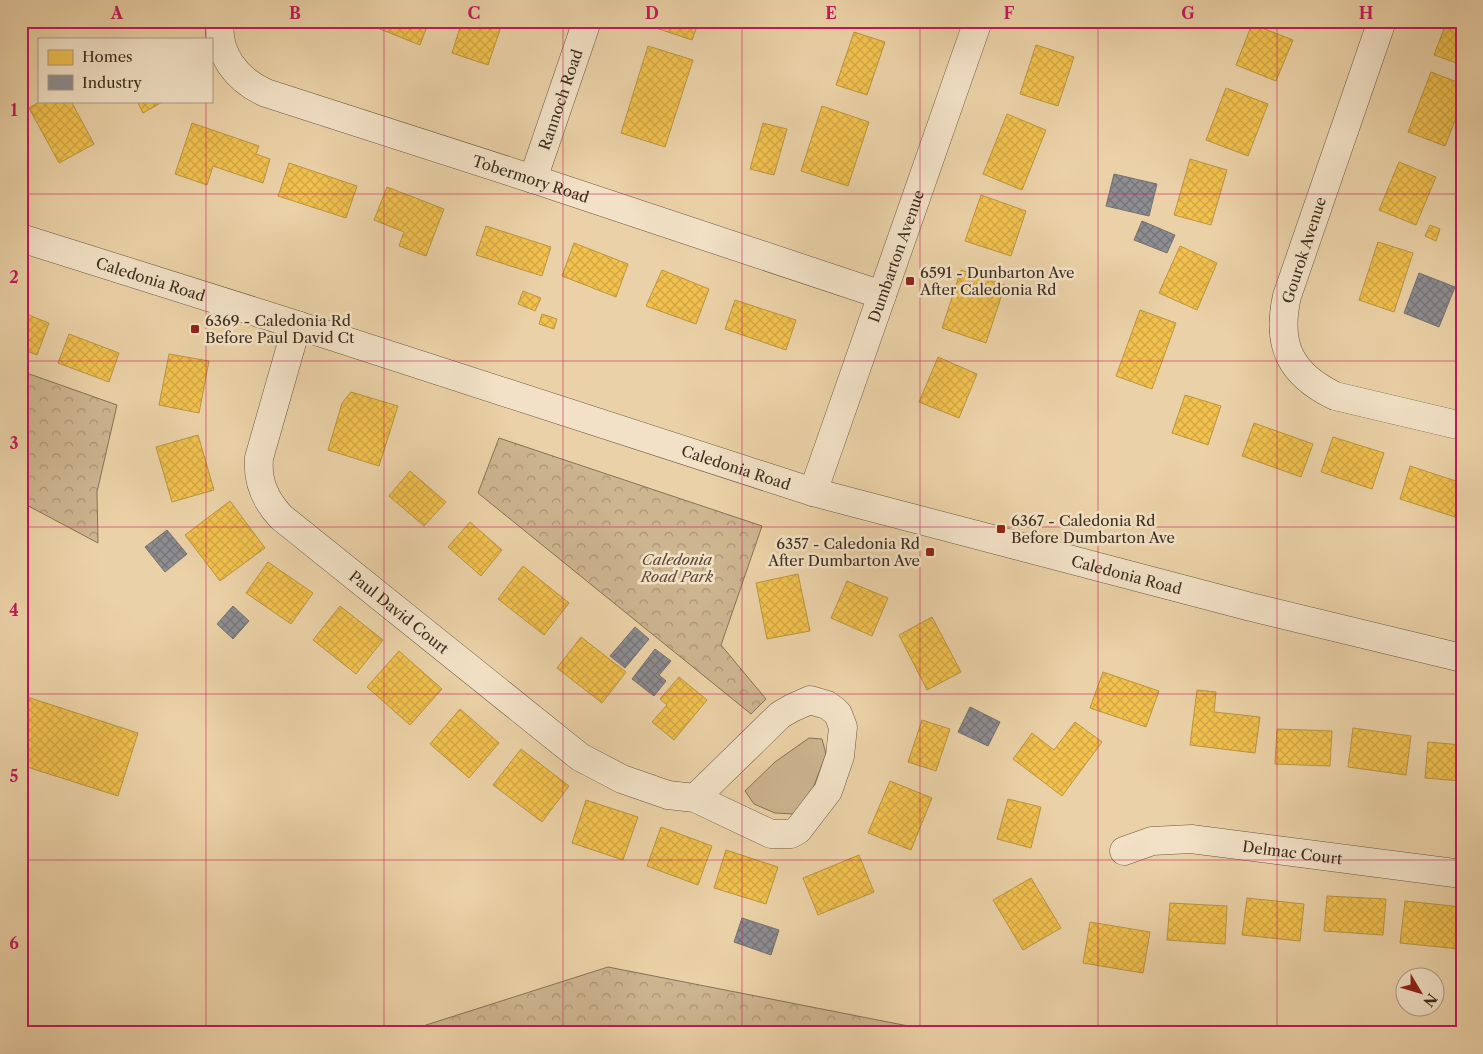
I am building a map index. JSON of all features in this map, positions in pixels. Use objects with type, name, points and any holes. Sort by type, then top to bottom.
[{"type":"street","name":"Tobermory Road","points":[[220,21],[221,42],[225,56],[232,68],[241,79],[266,93],[882,295]]},
{"type":"street","name":"Rannoch Road","points":[[533,179],[587,21]]},
{"type":"street","name":"Dumbarton Avenue","points":[[813,492],[978,21]]},
{"type":"street","name":"Gourok Avenue","points":[[1382,21],[1287,296],[1282,316],[1284,337],[1290,356],[1301,373],[1316,387],[1328,393],[1462,426]]},
{"type":"street","name":"Caledonia Road","points":[[21,238],[813,492],[1247,606],[1462,658]]},
{"type":"street","name":"Paul David Court","points":[[297,325],[258,458],[260,484],[271,506],[280,517],[580,757],[622,779],[646,788],[668,795],[695,798],[771,834],[791,834],[798,830],[828,791],[840,756],[843,727],[838,714],[827,704],[810,700],[780,715],[695,798]]},
{"type":"street","name":"Delmac Court","points":[[1124,851],[1152,841],[1179,838],[1462,874]]},
{"type":"green space","points":[[21,371],[117,405],[97,492],[98,543],[21,502]]},
{"type":"green space","name":"Caledonia Road Park","points":[[499,438],[762,526],[721,645],[766,699],[751,714],[478,493]]},
{"type":"green space","points":[[809,738],[822,739],[826,754],[809,799],[794,814],[775,813],[754,804],[745,791],[775,762]]},
{"type":"green space","points":[[608,967],[944,1033],[401,1033]]},
{"type":"building: Homes","points":[[360,21],[429,21],[420,45]]},
{"type":"building: Homes","points":[[462,21],[503,21],[488,65],[452,53]]},
{"type":"building: Homes","points":[[658,21],[699,21],[692,40],[656,28]]},
{"type":"building: Homes","points":[[1447,21],[1462,21],[1462,65],[1434,55]]},
{"type":"building: Homes","points":[[1252,24],[1293,40],[1276,81],[1236,65]]},
{"type":"building: Homes","points":[[854,32],[885,42],[867,95],[836,85]]},
{"type":"building: Homes","points":[[1036,45],[1074,57],[1058,106],[1020,94]]},
{"type":"building: Homes","points":[[648,46],[693,60],[665,147],[621,133]]},
{"type":"building: Homes","points":[[1431,72],[1462,84],[1462,103],[1445,146],[1408,132]]},
{"type":"building: Homes","points":[[1226,88],[1268,104],[1248,156],[1206,140]]},
{"type":"building: Homes","points":[[39,102],[72,102],[94,144],[59,163],[29,108]]},
{"type":"building: Homes","points":[[138,102],[162,102],[143,113]]},
{"type":"building: Homes","points":[[822,106],[869,122],[848,186],[801,171]]},
{"type":"building: Homes","points":[[1007,114],[1046,130],[1022,190],[983,174]]},
{"type":"building: Homes","points":[[192,123],[259,146],[256,154],[270,159],[263,183],[213,166],[207,185],[175,174]]},
{"type":"building: Homes","points":[[763,123],[787,129],[774,175],[750,169]]},
{"type":"building: Homes","points":[[1190,159],[1227,170],[1211,225],[1174,215]]},
{"type":"building: Homes","points":[[1399,162],[1436,177],[1416,225],[1379,210]]},
{"type":"building: Homes","points":[[289,163],[357,186],[346,218],[278,196]]},
{"type":"building: Homes","points":[[387,187],[444,209],[426,256],[399,246],[404,232],[374,220]]},
{"type":"building: Homes","points":[[981,195],[1026,211],[1011,256],[965,241]]},
{"type":"building: Homes","points":[[1430,225],[1440,229],[1436,241],[1425,236]]},
{"type":"building: Homes","points":[[486,226],[551,247],[542,276],[476,255]]},
{"type":"building: Homes","points":[[1378,242],[1413,253],[1394,312],[1359,300]]},
{"type":"building: Homes","points":[[574,243],[628,264],[616,297],[562,276]]},
{"type":"building: Homes","points":[[1180,246],[1217,263],[1197,310],[1159,293]]},
{"type":"building: Homes","points":[[662,270],[709,289],[696,324],[646,306]]},
{"type":"building: Homes","points":[[961,270],[1005,285],[986,343],[942,328]]},
{"type":"building: Homes","points":[[523,291],[541,298],[535,311],[518,304]]},
{"type":"building: Homes","points":[[735,300],[796,320],[786,350],[725,329]]},
{"type":"building: Homes","points":[[1140,310],[1176,323],[1152,389],[1116,376]]},
{"type":"building: Homes","points":[[21,312],[49,323],[37,355],[21,349]]},
{"type":"building: Homes","points":[[542,314],[557,319],[554,329],[539,324]]},
{"type":"building: Homes","points":[[69,334],[119,353],[109,382],[58,363]]},
{"type":"building: Homes","points":[[169,354],[209,361],[199,413],[159,405]]},
{"type":"building: Homes","points":[[938,357],[977,374],[959,418],[919,402]]},
{"type":"building: Homes","points":[[351,392],[398,406],[379,466],[328,450],[342,403]]},
{"type":"building: Homes","points":[[1185,395],[1221,406],[1208,445],[1172,433]]},
{"type":"building: Homes","points":[[1254,423],[1313,444],[1301,477],[1242,456]]},
{"type":"building: Homes","points":[[198,435],[214,490],[172,502],[156,447]]},
{"type":"building: Homes","points":[[1333,437],[1384,453],[1372,489],[1321,472]]},
{"type":"building: Homes","points":[[1410,466],[1462,483],[1462,496],[1455,517],[1400,499]]},
{"type":"building: Homes","points":[[410,471],[446,502],[424,526],[389,496]]},
{"type":"building: Homes","points":[[230,501],[265,548],[220,581],[185,535]]},
{"type":"building: Homes","points":[[470,522],[502,550],[481,576],[448,547]]},
{"type":"building: Homes","points":[[268,562],[313,593],[291,624],[246,593]]},
{"type":"building: Homes","points":[[523,566],[569,603],[544,635],[498,599]]},
{"type":"building: Homes","points":[[798,574],[810,631],[767,639],[756,583]]},
{"type":"building: Homes","points":[[847,581],[888,598],[872,636],[831,618]]},
{"type":"building: Homes","points":[[340,606],[383,640],[356,674],[313,640]]},
{"type":"building: Homes","points":[[932,617],[961,672],[927,690],[899,635]]},
{"type":"building: Homes","points":[[581,637],[626,672],[602,703],[557,668]]},
{"type":"building: Homes","points":[[399,651],[442,689],[410,725],[367,687]]},
{"type":"building: Homes","points":[[1103,672],[1159,691],[1146,727],[1090,708]]},
{"type":"building: Homes","points":[[679,677],[707,700],[674,740],[652,722],[667,705],[660,699]]},
{"type":"building: Homes","points":[[1197,690],[1216,692],[1214,712],[1260,717],[1255,753],[1190,745]]},
{"type":"building: Homes","points":[[21,695],[138,733],[118,796],[21,765]]},
{"type":"building: Homes","points":[[460,709],[499,743],[469,778],[430,744]]},
{"type":"building: Homes","points":[[922,720],[950,729],[936,771],[908,762]]},
{"type":"building: Homes","points":[[1075,722],[1102,742],[1062,796],[1013,759],[1032,733],[1054,750]]},
{"type":"building: Homes","points":[[1353,728],[1411,736],[1406,775],[1348,767]]},
{"type":"building: Homes","points":[[1277,729],[1332,731],[1330,766],[1275,764]]},
{"type":"building: Homes","points":[[1428,742],[1462,745],[1462,781],[1425,778]]},
{"type":"building: Homes","points":[[521,749],[569,786],[542,822],[493,785]]},
{"type":"building: Homes","points":[[890,781],[932,798],[911,850],[868,833]]},
{"type":"building: Homes","points":[[1008,799],[1041,807],[1031,848],[997,839]]},
{"type":"building: Homes","points":[[586,800],[638,817],[623,860],[572,843]]},
{"type":"building: Homes","points":[[661,827],[712,846],[698,885],[647,866]]},
{"type":"building: Homes","points":[[726,850],[778,867],[766,904],[714,888]]},
{"type":"building: Homes","points":[[859,855],[874,892],[818,915],[803,878]]},
{"type":"building: Homes","points":[[1031,878],[1061,928],[1023,950],[993,900]]},
{"type":"building: Homes","points":[[1327,896],[1386,899],[1383,935],[1324,931]]},
{"type":"building: Homes","points":[[1247,898],[1304,904],[1300,941],[1242,935]]},
{"type":"building: Homes","points":[[1405,901],[1462,907],[1460,949],[1400,943]]},
{"type":"building: Homes","points":[[1170,903],[1227,906],[1225,944],[1167,940]]},
{"type":"building: Homes","points":[[1090,922],[1150,932],[1143,973],[1083,963]]},
{"type":"building: Industry","points":[[1114,174],[1157,184],[1149,216],[1106,206]]},
{"type":"building: Industry","points":[[1142,221],[1175,235],[1167,253],[1134,240]]},
{"type":"building: Industry","points":[[1419,273],[1455,287],[1439,327],[1404,313]]},
{"type":"building: Industry","points":[[167,530],[187,554],[165,572],[145,547]]},
{"type":"building: Industry","points":[[233,606],[249,621],[233,639],[217,624]]},
{"type":"building: Industry","points":[[635,627],[649,639],[625,668],[610,656]]},
{"type":"building: Industry","points":[[655,649],[671,661],[659,675],[666,681],[654,696],[632,679]]},
{"type":"building: Industry","points":[[970,707],[1000,722],[988,746],[958,732]]},
{"type":"building: Industry","points":[[742,918],[779,930],[771,955],[734,942]]},
{"type":"place","name":"6591 - Dunbarton Ave After Caledonia Rd","points":[[910,281]]},
{"type":"place","name":"6369 - Caledonia Rd Before Paul David Ct","points":[[195,329]]},
{"type":"place","name":"6367 - Caledonia Rd Before Dumbarton Ave","points":[[1001,529]]},
{"type":"place","name":"6357 - Caledonia Rd After Dumbarton Ave","points":[[930,552]]}]
